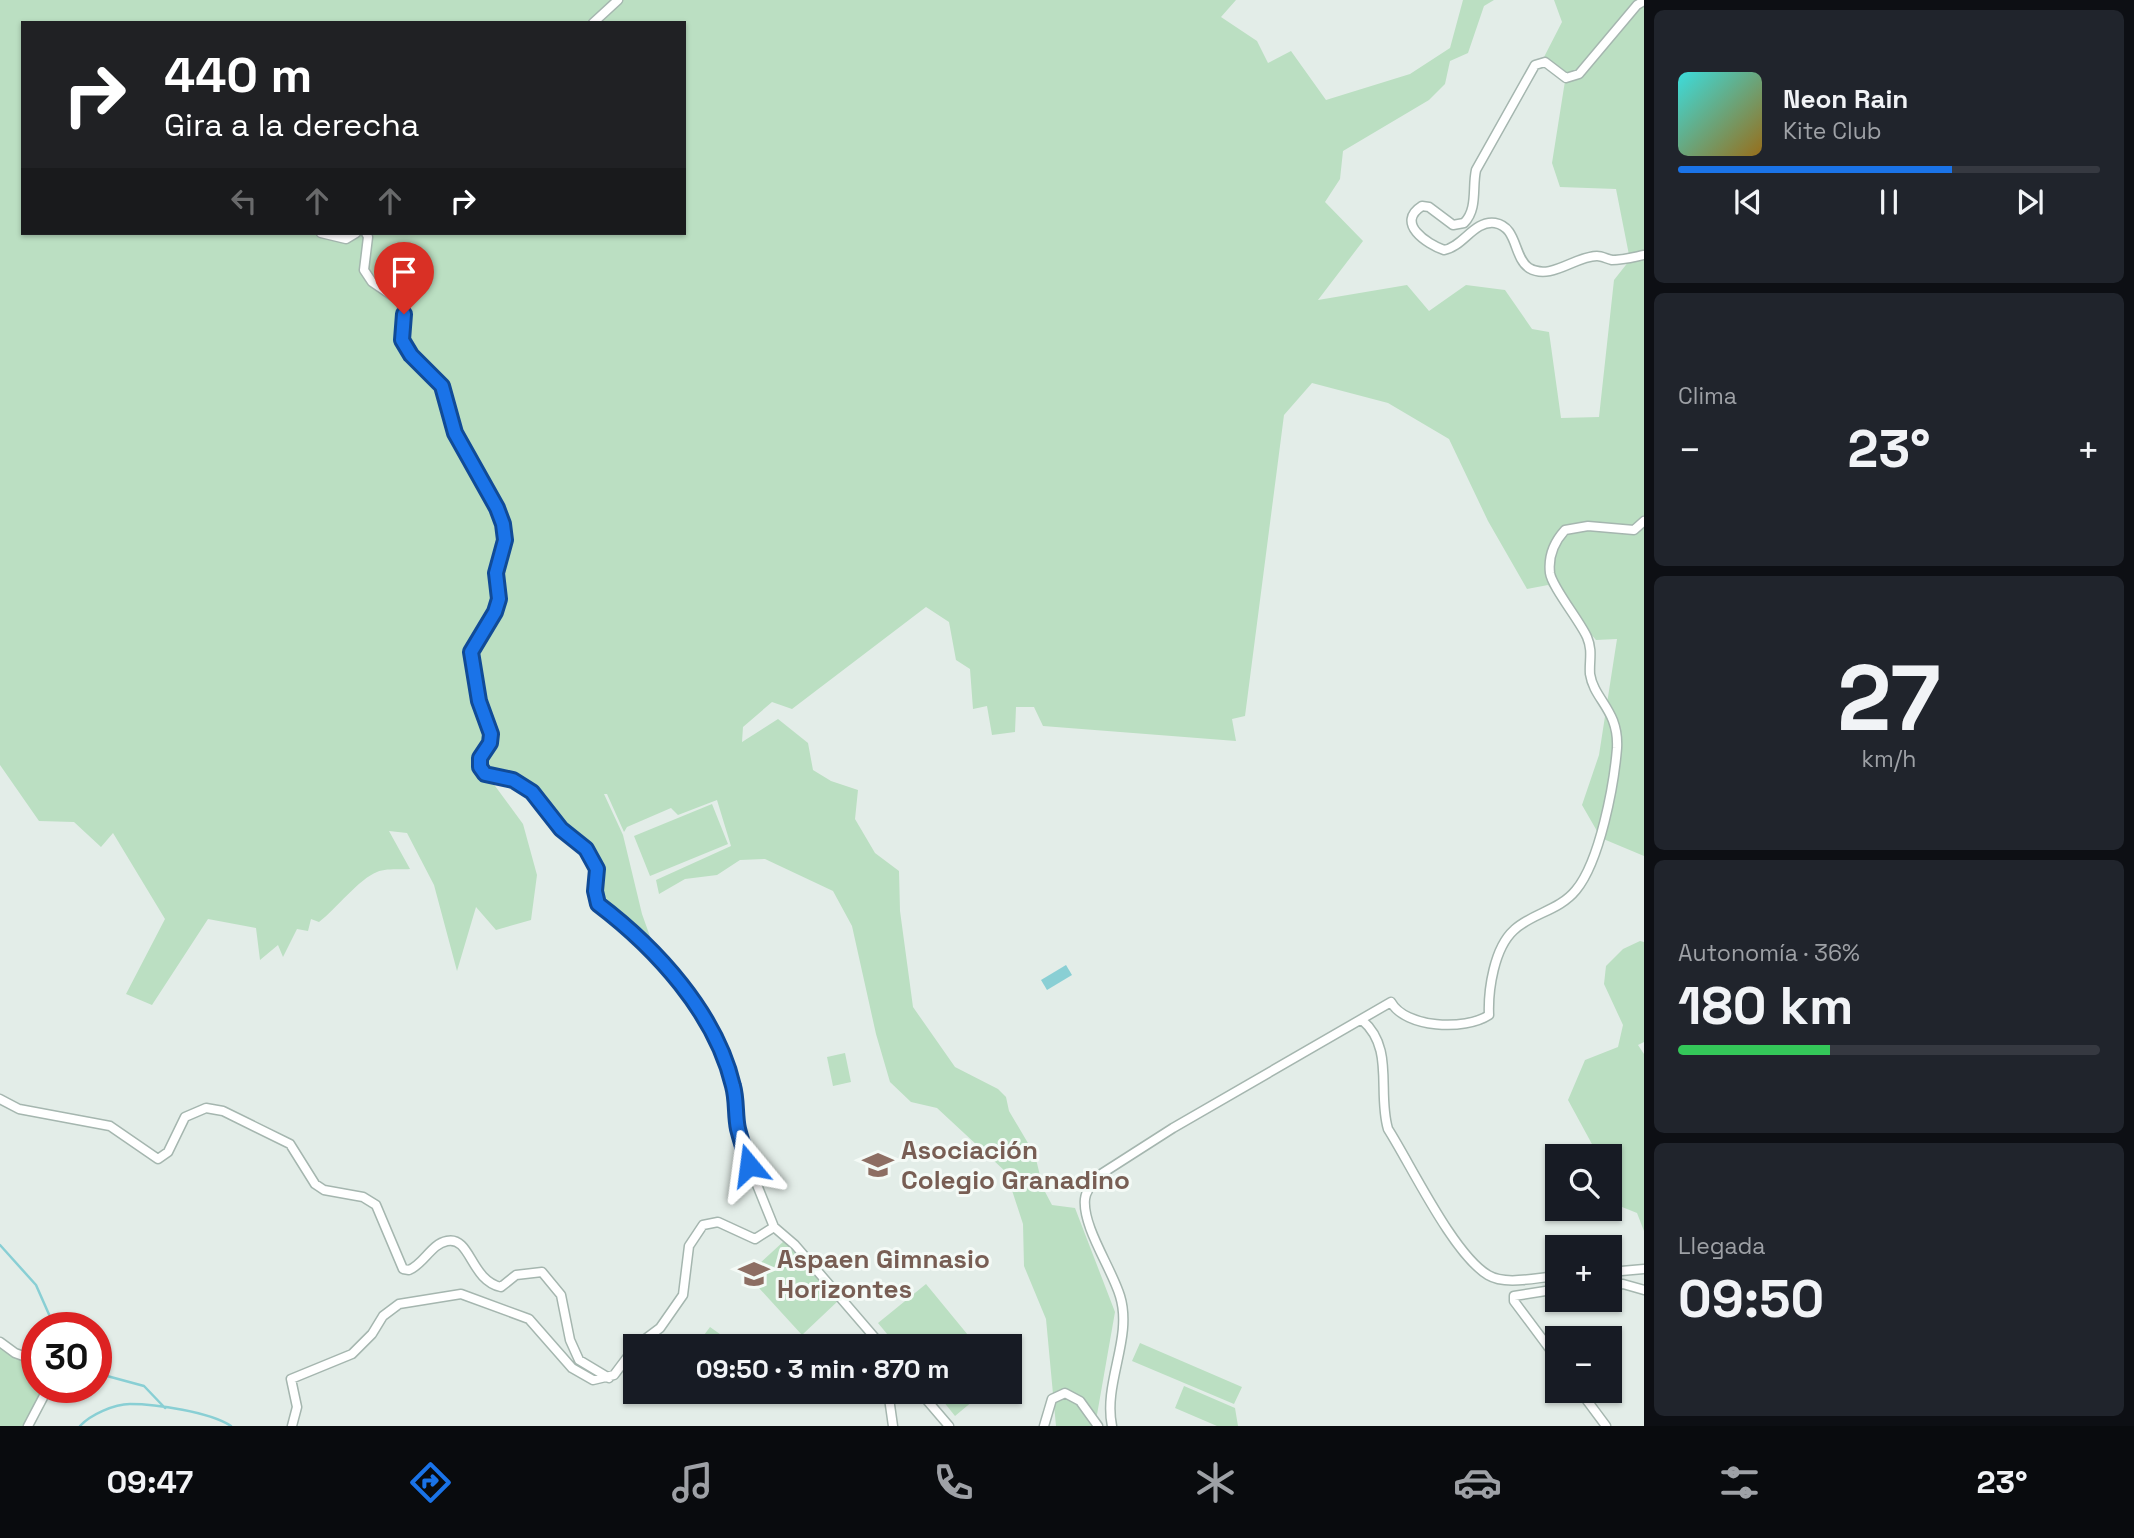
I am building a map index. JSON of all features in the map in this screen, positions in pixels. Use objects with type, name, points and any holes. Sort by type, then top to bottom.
[{"type":"street","points":[[595,21],[618,0]]},
{"type":"street","points":[[1644,1],[1637,5],[1573,77],[1562,76],[1542,61],[1535,65],[1476,170],[1472,185],[1473,206],[1464,223],[1453,225],[1429,207],[1422,206],[1414,214],[1412,221],[1422,240],[1444,250],[1454,246],[1482,225],[1496,223],[1508,230],[1527,266],[1536,270],[1562,268],[1598,256],[1617,260],[1644,255]]},
{"type":"street","points":[[329,235],[346,239],[353,235]]},
{"type":"street","points":[[368,235],[364,270],[372,282],[395,295],[404,307],[402,340],[411,355],[442,386],[455,433],[497,508],[503,524],[505,540],[496,573],[499,599],[495,612],[471,652],[479,701],[491,734],[490,743],[480,758],[480,767],[485,774],[513,780],[532,792],[561,829],[586,849],[597,869],[595,891],[598,904],[657,956],[694,1002],[726,1062],[734,1087],[738,1127],[749,1165],[774,1227],[795,1245],[872,1334]]},
{"type":"street","points":[[1112,1426],[1110,1403],[1123,1316],[1120,1297],[1087,1217],[1085,1198],[1090,1186],[1098,1176],[1174,1128],[1391,1002],[1395,1010],[1420,1024],[1484,1018],[1489,1015],[1494,974],[1508,938],[1515,929],[1563,904],[1578,888],[1603,823],[1617,736],[1610,710],[1590,674],[1592,652],[1587,637],[1550,575],[1552,550],[1565,530],[1588,526],[1634,530],[1644,521]]},
{"type":"street","points":[[1362,1020],[1379,1039],[1382,1051],[1382,1109],[1388,1129],[1461,1248],[1488,1275],[1500,1279],[1545,1277]]},
{"type":"street","points":[[0,1098],[19,1109],[110,1126],[158,1159],[168,1152],[185,1117],[206,1108],[223,1111],[290,1144],[315,1184],[324,1190],[363,1197],[376,1205],[403,1269],[417,1267],[439,1244],[449,1240],[458,1241],[465,1247],[477,1272],[492,1285],[501,1287],[516,1275],[542,1272],[561,1295],[570,1340],[579,1360],[608,1378]]},
{"type":"street","points":[[652,1334],[660,1328],[683,1295],[688,1246],[703,1225],[718,1222],[755,1239],[774,1227]]},
{"type":"street","points":[[1622,1271],[1644,1269]]},
{"type":"street","points":[[1622,1284],[1644,1290]]},
{"type":"street","points":[[1545,1290],[1518,1293],[1514,1296],[1514,1301],[1545,1343]]},
{"type":"street","points":[[292,1426],[298,1408],[290,1384],[294,1376],[352,1354],[390,1309],[447,1294],[470,1296],[494,1308],[529,1319],[572,1368],[593,1381],[608,1378],[623,1366]]},
{"type":"street","points":[[0,1342],[21,1355]]},
{"type":"street","points":[[1044,1426],[1052,1399],[1065,1393],[1080,1401],[1098,1426]]},
{"type":"street","points":[[28,1426],[40,1403]]},
{"type":"street","points":[[1589,1403],[1605,1426]]},
{"type":"street","points":[[890,1404],[893,1426]]},
{"type":"street","points":[[930,1404],[949,1426]]},
{"type":"green space","points":[[0,0],[1236,0],[1221,17],[1257,41],[1268,63],[1291,51],[1326,100],[1410,74],[1450,48],[1463,0],[1494,0],[1484,6],[1468,53],[1450,61],[1445,84],[1429,100],[1343,151],[1340,179],[1325,202],[1363,241],[1318,300],[1407,285],[1429,311],[1466,285],[1505,290],[1532,329],[1549,332],[1561,418],[1599,417],[1614,280],[1629,261],[1644,258],[1644,856],[1601,838],[1582,805],[1599,755],[1617,639],[1596,640],[1548,585],[1527,589],[1488,521],[1449,439],[1388,403],[1312,383],[1284,415],[1245,716],[1232,719],[1236,741],[1043,726],[1034,707],[1016,707],[1015,732],[992,735],[987,706],[973,709],[970,669],[956,660],[949,622],[926,607],[792,709],[772,702],[743,727],[742,742],[778,719],[808,743],[813,770],[831,781],[858,790],[855,819],[875,853],[899,871],[900,911],[913,1007],[955,1067],[998,1089],[1006,1097],[1009,1111],[1035,1155],[1043,1188],[1052,1205],[1075,1208],[1115,1312],[1095,1426],[1056,1426],[1046,1319],[1024,1266],[1023,1224],[1006,1172],[937,1108],[911,1102],[890,1082],[876,1034],[852,926],[833,891],[765,859],[740,860],[717,875],[685,879],[659,894],[656,880],[731,846],[717,800],[678,815],[671,808],[627,827],[624,832],[607,794],[604,794],[623,835],[642,914],[657,956],[598,904],[593,858],[521,784],[487,775],[523,824],[537,875],[531,920],[496,930],[476,907],[457,971],[434,885],[407,833],[389,831],[410,869],[385,870],[370,875],[319,922],[311,919],[308,931],[297,929],[283,957],[278,945],[260,960],[256,928],[208,919],[152,1005],[126,994],[165,919],[113,833],[101,847],[74,822],[39,821],[0,765]]},
{"type":"green space","points":[[1554,0],[1640,0],[1577,71],[1566,75],[1543,59],[1562,22]]},
{"type":"green space","points":[[1644,5],[1644,253],[1629,255],[1616,189],[1560,187],[1552,163],[1565,81],[1581,76]]},
{"type":"green space","points":[[712,804],[728,844],[650,876],[634,836]]},
{"type":"green space","points":[[1640,941],[1644,942],[1644,1042],[1638,1045],[1644,1054],[1644,1231],[1637,1213],[1622,1207],[1622,1144],[1592,1144],[1568,1100],[1585,1060],[1618,1047],[1623,1025],[1604,984],[1606,966],[1623,949]]},
{"type":"green space","points":[[845,1053],[851,1082],[833,1086],[827,1057]]},
{"type":"green space","points":[[784,1241],[839,1300],[801,1334],[747,1275]]},
{"type":"green space","points":[[926,1284],[967,1334],[887,1334],[878,1323]]},
{"type":"green space","points":[[710,1327],[720,1334],[705,1334]]},
{"type":"green space","points":[[0,1342],[21,1353],[21,1403],[40,1403],[28,1426],[0,1426]]},
{"type":"green space","points":[[1140,1343],[1242,1387],[1234,1404],[1132,1361]]},
{"type":"green space","points":[[1184,1386],[1235,1408],[1238,1426],[1217,1426],[1175,1408]]},
{"type":"green space","points":[[945,1404],[969,1404],[955,1416]]},
{"type":"water","points":[[1066,965],[1072,975],[1047,990],[1041,980]]},
{"type":"waterway","points":[[0,1245],[36,1285],[48,1312]]},
{"type":"waterway","points":[[112,1377],[144,1386],[165,1408]]},
{"type":"waterway","points":[[80,1426],[103,1411],[130,1404],[182,1410],[231,1426]]},
{"type":"place","name":"Asociación Colegio Granadino","points":[[878,1165]]},
{"type":"place","name":"Aspaen Gimnasio Horizontes","points":[[754,1274]]},
{"type":"route","points":[[404,314],[402,340],[411,355],[442,386],[449,401],[455,433],[497,508],[503,524],[505,540],[496,573],[499,599],[495,612],[471,652],[479,701],[491,734],[490,743],[480,758],[480,767],[485,774],[513,780],[532,792],[561,829],[586,849],[597,869],[595,898],[598,904],[657,956],[679,980],[694,1002],[726,1062],[734,1087],[738,1127],[749,1165]]}]
